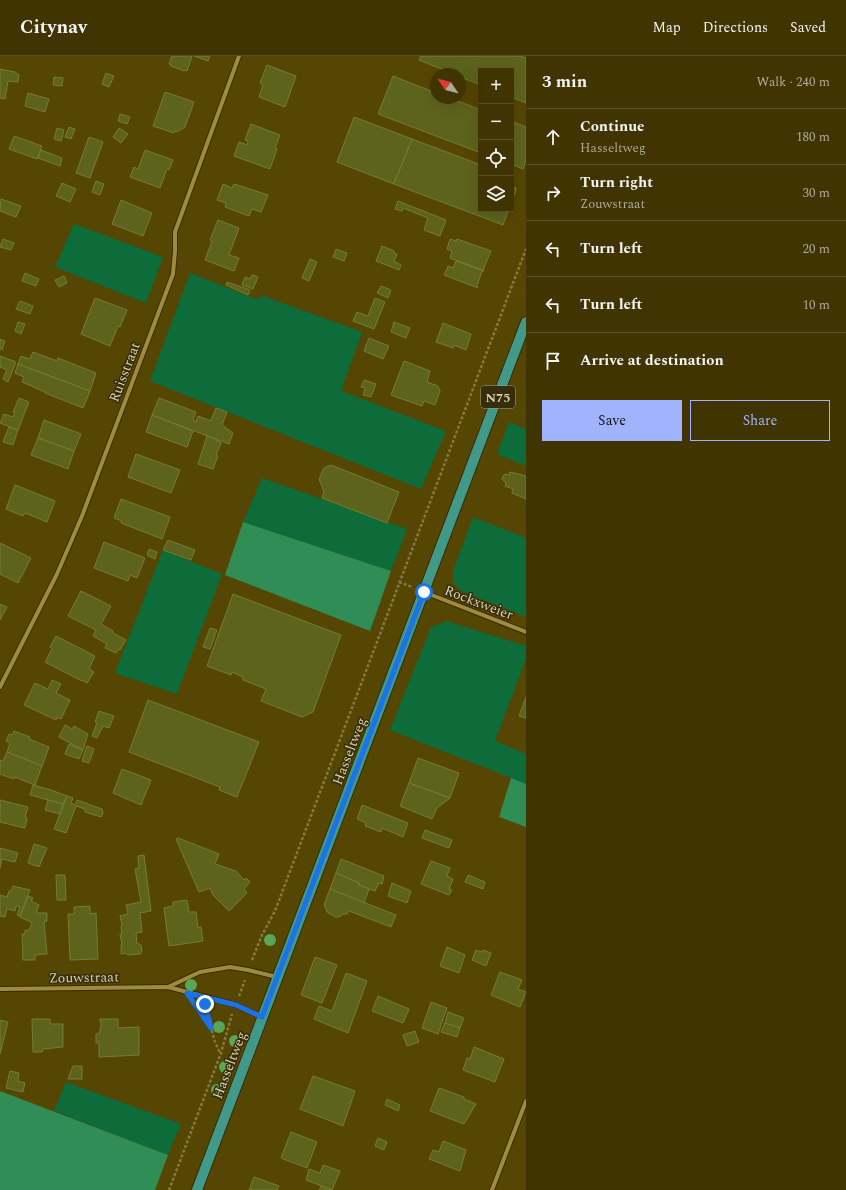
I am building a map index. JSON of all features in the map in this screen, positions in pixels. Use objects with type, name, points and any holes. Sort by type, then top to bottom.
[{"type":"main road","name":"Hasseltweg","points":[[196,1190],[526,322]]},
{"type":"street","name":"Ruisstraat","points":[[0,686],[57,574],[82,516],[173,274],[175,232],[239,56]]},
{"type":"street","name":"Rockxweier","points":[[424,592],[526,632]]},
{"type":"street","name":"Zouwstraat","points":[[168,987],[200,972],[230,968],[248,970],[278,977]]},
{"type":"street","name":"Zouwstraat","points":[[0,990],[168,987],[236,1005],[262,1017]]},
{"type":"street","points":[[492,1190],[526,1101]]},
{"type":"path","points":[[251,963],[262,935],[275,911],[526,249]]},
{"type":"path","points":[[399,582],[414,588]]},
{"type":"path","points":[[238,998],[243,983]]},
{"type":"path","points":[[187,993],[211,1028]]},
{"type":"path","points":[[205,1004],[215,1042],[221,1053]]},
{"type":"path","points":[[169,1190],[221,1053],[232,1015]]},
{"type":"green space","points":[[74,224],[163,257],[146,303],[55,267]]},
{"type":"green space","points":[[190,273],[256,299],[263,296],[362,332],[341,391],[446,431],[421,489],[150,381]]},
{"type":"green space","points":[[509,422],[526,429],[526,466],[497,454]]},
{"type":"green space","points":[[262,478],[407,529],[391,571],[243,522]]},
{"type":"green space","points":[[473,517],[526,538],[526,617],[461,591],[453,582],[453,571]]},
{"type":"green space","points":[[243,522],[391,571],[370,631],[225,575]]},
{"type":"green space","points":[[163,550],[222,574],[177,694],[115,673]]},
{"type":"green space","points":[[447,621],[526,646],[526,659],[495,741],[526,754],[526,785],[390,730],[431,627]]},
{"type":"green space","points":[[511,778],[526,784],[526,827],[499,817]]},
{"type":"green space","points":[[66,1082],[181,1124],[168,1155],[54,1111]]},
{"type":"green space","points":[[0,1091],[168,1155],[155,1190],[0,1190]]},
{"type":"building","points":[[172,56],[192,56],[187,71],[169,64]]},
{"type":"building","points":[[194,56],[210,56],[208,61]]},
{"type":"building","points":[[421,56],[520,56],[526,58],[526,103],[514,98],[514,68],[478,68],[478,84],[466,79],[466,68],[439,68],[419,60]]},
{"type":"building","points":[[267,65],[296,76],[285,107],[259,97],[263,85],[260,83]]},
{"type":"building","points":[[0,69],[15,72],[19,75],[18,82],[8,81],[5,99],[0,98]]},
{"type":"building","points":[[106,73],[114,76],[109,87],[102,84]]},
{"type":"building","points":[[393,76],[430,91],[430,104],[466,104],[478,109],[478,152],[378,114]]},
{"type":"building","points":[[54,77],[63,78],[62,86],[53,85]]},
{"type":"building","points":[[165,92],[194,102],[185,127],[177,132],[175,131],[174,133],[153,126]]},
{"type":"building","points":[[28,93],[49,99],[45,112],[25,106]]},
{"type":"building","points":[[120,114],[130,117],[127,124],[118,121]]},
{"type":"building","points":[[354,117],[412,139],[394,184],[337,162]]},
{"type":"building","points":[[514,122],[526,127],[526,160],[523,169],[514,165]]},
{"type":"building","points":[[251,124],[280,135],[270,169],[234,156],[239,142],[247,145],[248,141],[245,140]]},
{"type":"building","points":[[69,127],[75,129],[71,139],[65,137]]},
{"type":"building","points":[[57,128],[64,130],[61,141],[54,139]]},
{"type":"building","points":[[119,128],[128,134],[121,143],[113,137]]},
{"type":"building","points":[[14,136],[42,146],[37,159],[9,149]]},
{"type":"building","points":[[89,137],[103,142],[90,178],[76,173]]},
{"type":"building","points":[[412,139],[478,164],[478,212],[508,212],[503,225],[394,184]]},
{"type":"building","points":[[41,150],[62,158],[60,166],[38,158]]},
{"type":"building","points":[[145,150],[173,160],[169,170],[167,169],[160,188],[130,177],[134,167],[138,169]]},
{"type":"building","points":[[96,181],[104,184],[100,195],[92,192]]},
{"type":"building","points":[[62,183],[76,189],[70,202],[56,196]]},
{"type":"building","points":[[223,184],[232,188],[234,184],[268,195],[261,212],[252,209],[249,216],[225,207],[226,203],[217,200]]},
{"type":"building","points":[[1,199],[21,206],[16,217],[0,211]]},
{"type":"building","points":[[121,200],[152,213],[143,236],[112,224]]},
{"type":"building","points":[[398,201],[446,220],[440,236],[424,230],[428,218],[403,208],[402,211],[395,209]]},
{"type":"building","points":[[218,220],[239,228],[229,255],[239,258],[234,271],[205,260],[212,241],[210,240]]},
{"type":"building","points":[[3,239],[14,243],[11,250],[0,247]]},
{"type":"building","points":[[450,239],[456,241],[457,239],[491,251],[483,270],[450,258],[452,251],[447,249]]},
{"type":"building","points":[[382,246],[394,251],[394,253],[397,254],[394,261],[401,265],[399,270],[376,261]]},
{"type":"building","points":[[336,249],[347,253],[344,261],[333,257]]},
{"type":"building","points":[[310,259],[317,262],[309,281],[302,278]]},
{"type":"building","points":[[456,261],[484,271],[482,271],[477,286],[478,288],[444,275],[448,266],[453,268]]},
{"type":"building","points":[[25,273],[39,279],[36,286],[22,281]]},
{"type":"building","points":[[252,275],[258,277],[253,289],[242,285],[245,277],[250,279]]},
{"type":"building","points":[[64,276],[67,283],[59,287],[55,280]]},
{"type":"building","points":[[227,282],[250,290],[248,295],[226,285]]},
{"type":"building","points":[[381,286],[391,290],[388,298],[377,293]]},
{"type":"building","points":[[95,298],[127,310],[120,327],[118,326],[110,346],[81,334]]},
{"type":"building","points":[[375,298],[385,302],[374,329],[353,321],[357,312],[368,316]]},
{"type":"building","points":[[20,301],[33,306],[30,314],[16,309]]},
{"type":"building","points":[[18,322],[25,324],[21,334],[15,331]]},
{"type":"building","points":[[394,322],[410,328],[406,338],[391,332]]},
{"type":"building","points":[[443,323],[471,334],[466,350],[454,345],[453,348],[436,342]]},
{"type":"building","points":[[369,338],[389,346],[383,359],[364,351]]},
{"type":"building","points":[[0,339],[5,341],[2,350],[0,349]]},
{"type":"building","points":[[33,352],[57,361],[58,358],[96,373],[90,391],[18,364],[21,356],[30,359]]},
{"type":"building","points":[[0,356],[16,362],[8,382],[3,379],[7,370],[0,367]]},
{"type":"building","points":[[404,361],[430,371],[427,382],[438,386],[440,391],[435,405],[424,401],[422,406],[391,395]]},
{"type":"building","points":[[18,364],[90,391],[83,408],[22,382],[24,377],[15,373]]},
{"type":"building","points":[[364,380],[376,384],[371,397],[363,395],[365,388],[361,387]]},
{"type":"building","points":[[19,398],[29,402],[18,430],[0,423],[4,414],[13,417],[15,412],[13,412]]},
{"type":"building","points":[[159,398],[196,412],[193,420],[196,422],[198,416],[211,421],[216,408],[227,412],[222,425],[233,433],[229,444],[152,415]]},
{"type":"building","points":[[152,415],[193,431],[187,447],[146,432]]},
{"type":"building","points":[[44,420],[81,434],[74,451],[38,438]]},
{"type":"building","points":[[9,427],[18,430],[13,445],[3,442]]},
{"type":"building","points":[[207,436],[216,439],[221,443],[216,455],[218,456],[213,469],[198,464]]},
{"type":"building","points":[[38,438],[74,451],[68,469],[31,455]]},
{"type":"building","points":[[136,454],[180,470],[171,493],[128,477]]},
{"type":"building","points":[[331,465],[399,492],[387,523],[322,498],[324,492],[319,479],[324,468]]},
{"type":"building","points":[[510,472],[526,476],[526,499],[512,493],[513,489],[505,486],[506,483],[502,479],[503,476],[505,474],[509,475]]},
{"type":"building","points":[[15,485],[55,501],[47,522],[25,513],[23,516],[6,509]]},
{"type":"building","points":[[121,499],[170,517],[162,539],[121,523],[122,521],[114,518]]},
{"type":"building","points":[[168,540],[195,550],[191,560],[163,550]]},
{"type":"building","points":[[104,542],[145,558],[137,578],[130,575],[128,581],[94,568]]},
{"type":"building","points":[[0,543],[31,558],[18,583],[0,574]]},
{"type":"building","points":[[149,549],[157,552],[155,559],[147,555]]},
{"type":"building","points":[[81,591],[111,606],[101,624],[126,640],[120,650],[119,649],[116,653],[105,648],[107,644],[93,636],[96,630],[68,616]]},
{"type":"building","points":[[233,594],[341,635],[313,712],[302,717],[261,701],[266,689],[243,680],[243,677],[232,672],[231,675],[207,666]]},
{"type":"building","points":[[0,604],[7,607],[0,620]]},
{"type":"building","points":[[210,628],[217,630],[210,649],[203,647]]},
{"type":"building","points":[[56,636],[95,656],[89,669],[94,672],[87,683],[45,662],[52,649],[50,647]]},
{"type":"building","points":[[52,680],[61,684],[56,693],[70,700],[61,719],[57,717],[56,720],[24,705],[35,683],[48,689]]},
{"type":"building","points":[[526,697],[526,718],[519,716]]},
{"type":"building","points":[[148,700],[259,742],[237,797],[219,790],[220,787],[129,752]]},
{"type":"building","points":[[99,711],[114,716],[109,728],[103,726],[97,738],[92,736],[97,723],[95,722]]},
{"type":"building","points":[[65,725],[72,729],[74,726],[88,734],[83,750],[59,737]]},
{"type":"building","points":[[14,731],[49,747],[42,766],[7,752],[10,743],[6,741],[9,734],[12,735]]},
{"type":"building","points":[[69,744],[83,750],[79,759],[65,754]]},
{"type":"building","points":[[87,746],[94,749],[89,763],[82,761]]},
{"type":"building","points":[[7,752],[42,766],[35,785],[15,777],[14,779],[0,774],[0,760],[3,761]]},
{"type":"building","points":[[418,758],[459,773],[450,798],[409,783]]},
{"type":"building","points":[[122,769],[151,780],[141,805],[113,793]]},
{"type":"building","points":[[409,783],[450,798],[437,808],[432,819],[400,806]]},
{"type":"building","points":[[33,785],[67,796],[63,804],[30,795]]},
{"type":"building","points":[[67,796],[73,798],[71,803],[75,805],[77,800],[102,809],[103,813],[101,817],[85,812],[85,809],[76,806],[66,833],[54,829]]},
{"type":"building","points":[[0,800],[28,807],[25,817],[27,818],[25,828],[0,822]]},
{"type":"building","points":[[48,800],[63,804],[60,814],[45,810]]},
{"type":"building","points":[[362,805],[408,823],[403,837],[382,828],[381,832],[365,826],[366,823],[357,819]]},
{"type":"building","points":[[425,830],[452,840],[449,848],[422,838]]},
{"type":"building","points":[[178,838],[219,854],[215,864],[236,871],[244,880],[246,878],[250,882],[244,889],[247,893],[229,911],[213,895],[210,888],[199,892],[176,839]]},
{"type":"building","points":[[34,844],[47,848],[39,867],[28,863]]},
{"type":"building","points":[[0,848],[18,853],[15,862],[2,859],[0,868]]},
{"type":"building","points":[[144,855],[151,911],[140,913],[142,932],[136,933],[137,943],[141,945],[142,951],[140,954],[121,954],[122,945],[120,934],[122,934],[122,925],[120,916],[128,914],[126,905],[141,902],[135,869],[139,868],[138,856]]},
{"type":"building","points":[[341,859],[384,876],[382,884],[379,883],[375,891],[359,885],[359,883],[336,873]]},
{"type":"building","points":[[431,861],[450,868],[447,876],[453,879],[449,889],[452,890],[449,895],[421,884]]},
{"type":"building","points":[[336,873],[369,889],[364,903],[330,889]]},
{"type":"building","points":[[56,875],[65,875],[66,900],[57,900]]},
{"type":"building","points":[[468,875],[485,882],[483,889],[465,882]]},
{"type":"building","points":[[392,883],[411,891],[407,903],[388,896]]},
{"type":"building","points":[[13,886],[30,890],[20,916],[17,915],[20,907],[16,906],[15,911],[7,909],[5,917],[0,916],[0,895],[7,897]]},
{"type":"building","points":[[330,889],[396,915],[391,927],[349,911],[347,914],[342,914],[341,916],[336,917],[330,914],[326,911],[327,909],[324,905]]},
{"type":"building","points":[[28,896],[33,898],[31,901],[39,905],[36,913],[47,913],[47,921],[44,922],[47,954],[35,955],[35,960],[23,960],[22,934],[25,934],[25,930],[28,931],[32,924],[31,922],[20,917]]},
{"type":"building","points":[[187,900],[189,912],[196,912],[198,928],[201,927],[203,941],[169,946],[164,908],[173,906],[173,902]]},
{"type":"building","points":[[90,906],[90,914],[96,913],[98,959],[70,960],[68,914],[74,914],[74,907]]},
{"type":"building","points":[[447,947],[465,955],[459,973],[440,966]]},
{"type":"building","points":[[476,950],[482,952],[483,950],[491,953],[486,966],[472,960]]},
{"type":"building","points":[[315,957],[337,965],[322,1003],[301,995]]},
{"type":"building","points":[[500,972],[522,980],[518,989],[526,992],[520,1007],[491,995]]},
{"type":"building","points":[[346,973],[367,981],[348,1033],[314,1019],[319,1006],[332,1011]]},
{"type":"building","points":[[378,996],[409,1009],[403,1023],[372,1011]]},
{"type":"building","points":[[431,1002],[447,1008],[438,1034],[422,1028]]},
{"type":"building","points":[[448,1012],[464,1018],[460,1028],[445,1023]]},
{"type":"building","points":[[32,1019],[50,1019],[50,1024],[63,1024],[63,1047],[43,1049],[42,1052],[33,1052]]},
{"type":"building","points":[[100,1019],[118,1019],[118,1028],[139,1027],[139,1055],[99,1057],[99,1043],[96,1043],[96,1034],[99,1034],[101,1026]]},
{"type":"building","points":[[0,1020],[8,1022],[0,1054]]},
{"type":"building","points":[[445,1023],[460,1028],[457,1037],[441,1032]]},
{"type":"building","points":[[415,1031],[419,1042],[407,1046],[403,1035]]},
{"type":"building","points":[[474,1047],[504,1059],[495,1082],[463,1070],[467,1058],[470,1059]]},
{"type":"building","points":[[73,1066],[82,1066],[82,1079],[68,1079]]},
{"type":"building","points":[[10,1071],[19,1073],[18,1081],[25,1083],[23,1092],[6,1088]]},
{"type":"building","points":[[313,1076],[355,1091],[343,1126],[300,1109]]},
{"type":"building","points":[[439,1088],[464,1097],[464,1099],[476,1104],[464,1124],[430,1111]]},
{"type":"building","points":[[387,1099],[400,1105],[398,1111],[385,1105]]},
{"type":"building","points":[[291,1132],[317,1142],[307,1168],[281,1158]]},
{"type":"building","points":[[378,1138],[387,1142],[384,1150],[375,1146]]},
{"type":"building","points":[[443,1141],[466,1150],[460,1171],[429,1159],[433,1150],[439,1152]]},
{"type":"building","points":[[323,1165],[340,1171],[332,1190],[306,1180],[309,1169],[320,1173]]},
{"type":"building","points":[[254,1177],[279,1186],[277,1190],[249,1190]]},
{"type":"building","points":[[321,1186],[332,1190],[319,1190]]},
{"type":"route","points":[[205,1004],[211,1028],[187,993],[236,1005],[262,1017],[424,592]]}]
